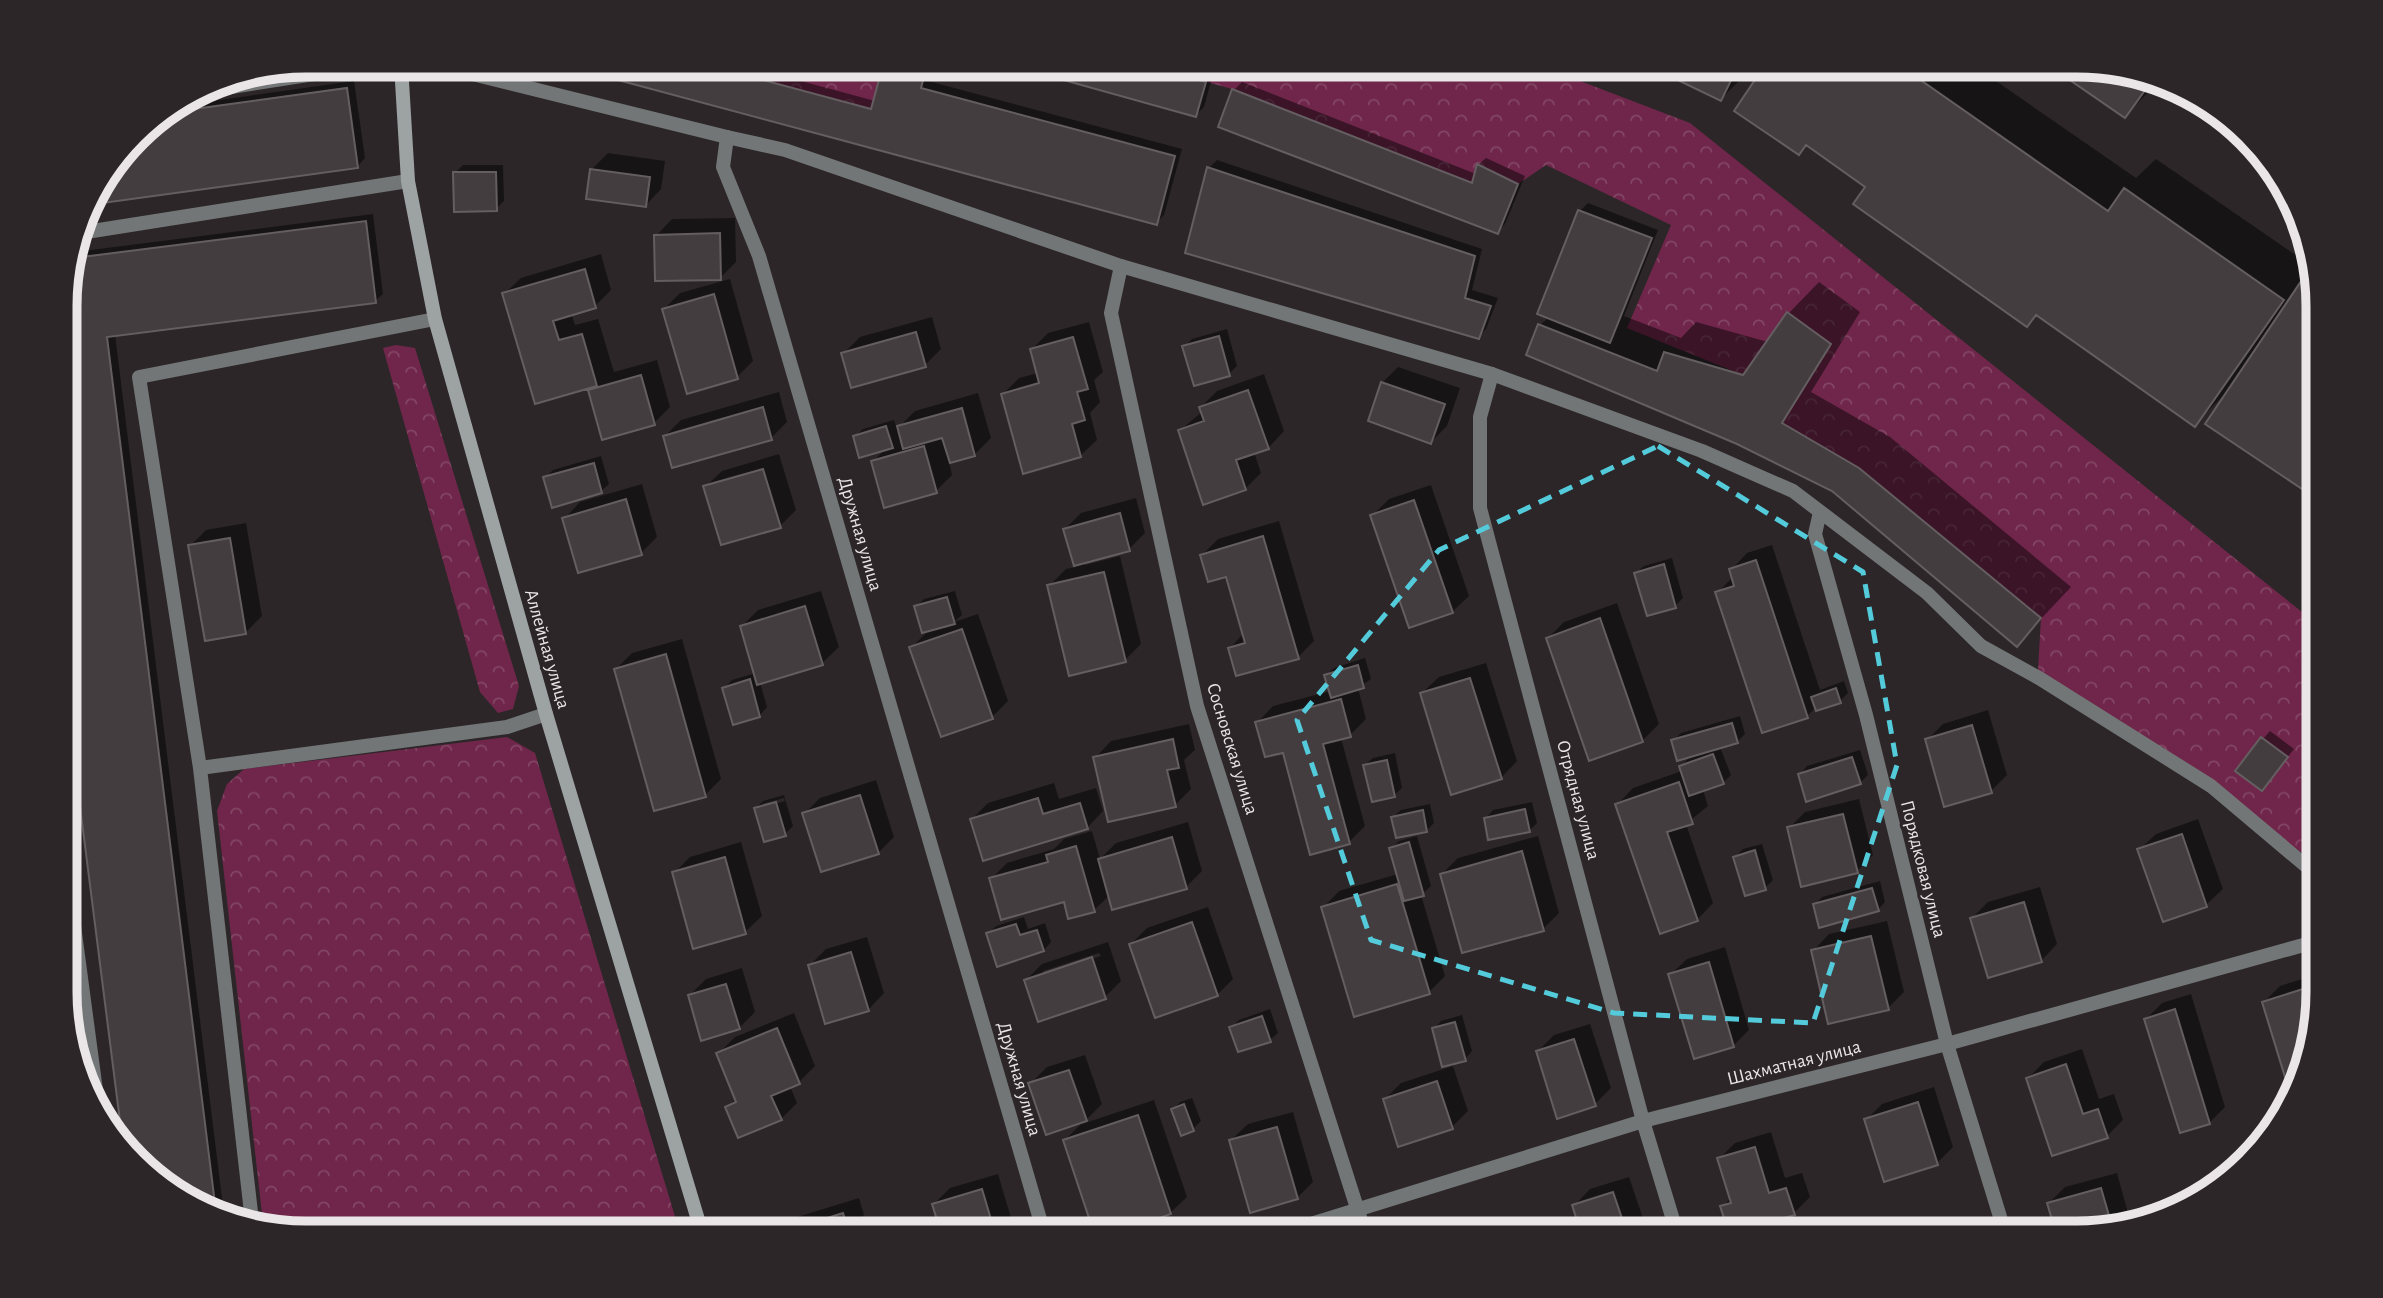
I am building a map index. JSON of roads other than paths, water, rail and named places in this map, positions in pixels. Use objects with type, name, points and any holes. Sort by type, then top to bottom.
[{"type":"street","name":"Аллейная улица","points":[[402,77],[408,181],[435,318],[545,715],[698,1221]]},
{"type":"street","points":[[485,77],[785,150],[1121,266],[1492,374],[1702,451],[1793,491],[1927,593],[1981,646],[2039,678],[2211,786],[2306,866]]},
{"type":"street","points":[[255,83],[288,78]]},
{"type":"street","name":"Дружная улица","points":[[727,136],[723,167],[759,256],[1040,1221]]},
{"type":"street","points":[[89,232],[408,181]]},
{"type":"street","name":"Сосновская улица","points":[[1121,266],[1111,313],[1197,706],[1361,1221]]},
{"type":"street","points":[[251,1214],[200,768],[139,377],[435,318]]},
{"type":"street","name":"Отрядная улица","points":[[1492,374],[1480,417],[1480,508],[1643,1121],[1673,1221]]},
{"type":"street","name":"Порядковая улица","points":[[1820,512],[1815,534],[1866,715],[1947,1044],[2001,1221]]},
{"type":"street","points":[[200,768],[508,727],[545,715]]},
{"type":"street","name":"Шахматная улица","points":[[1323,1221],[1643,1121],[1947,1044],[2306,944]]},
{"type":"street","points":[[77,953],[95,1081]]}]
